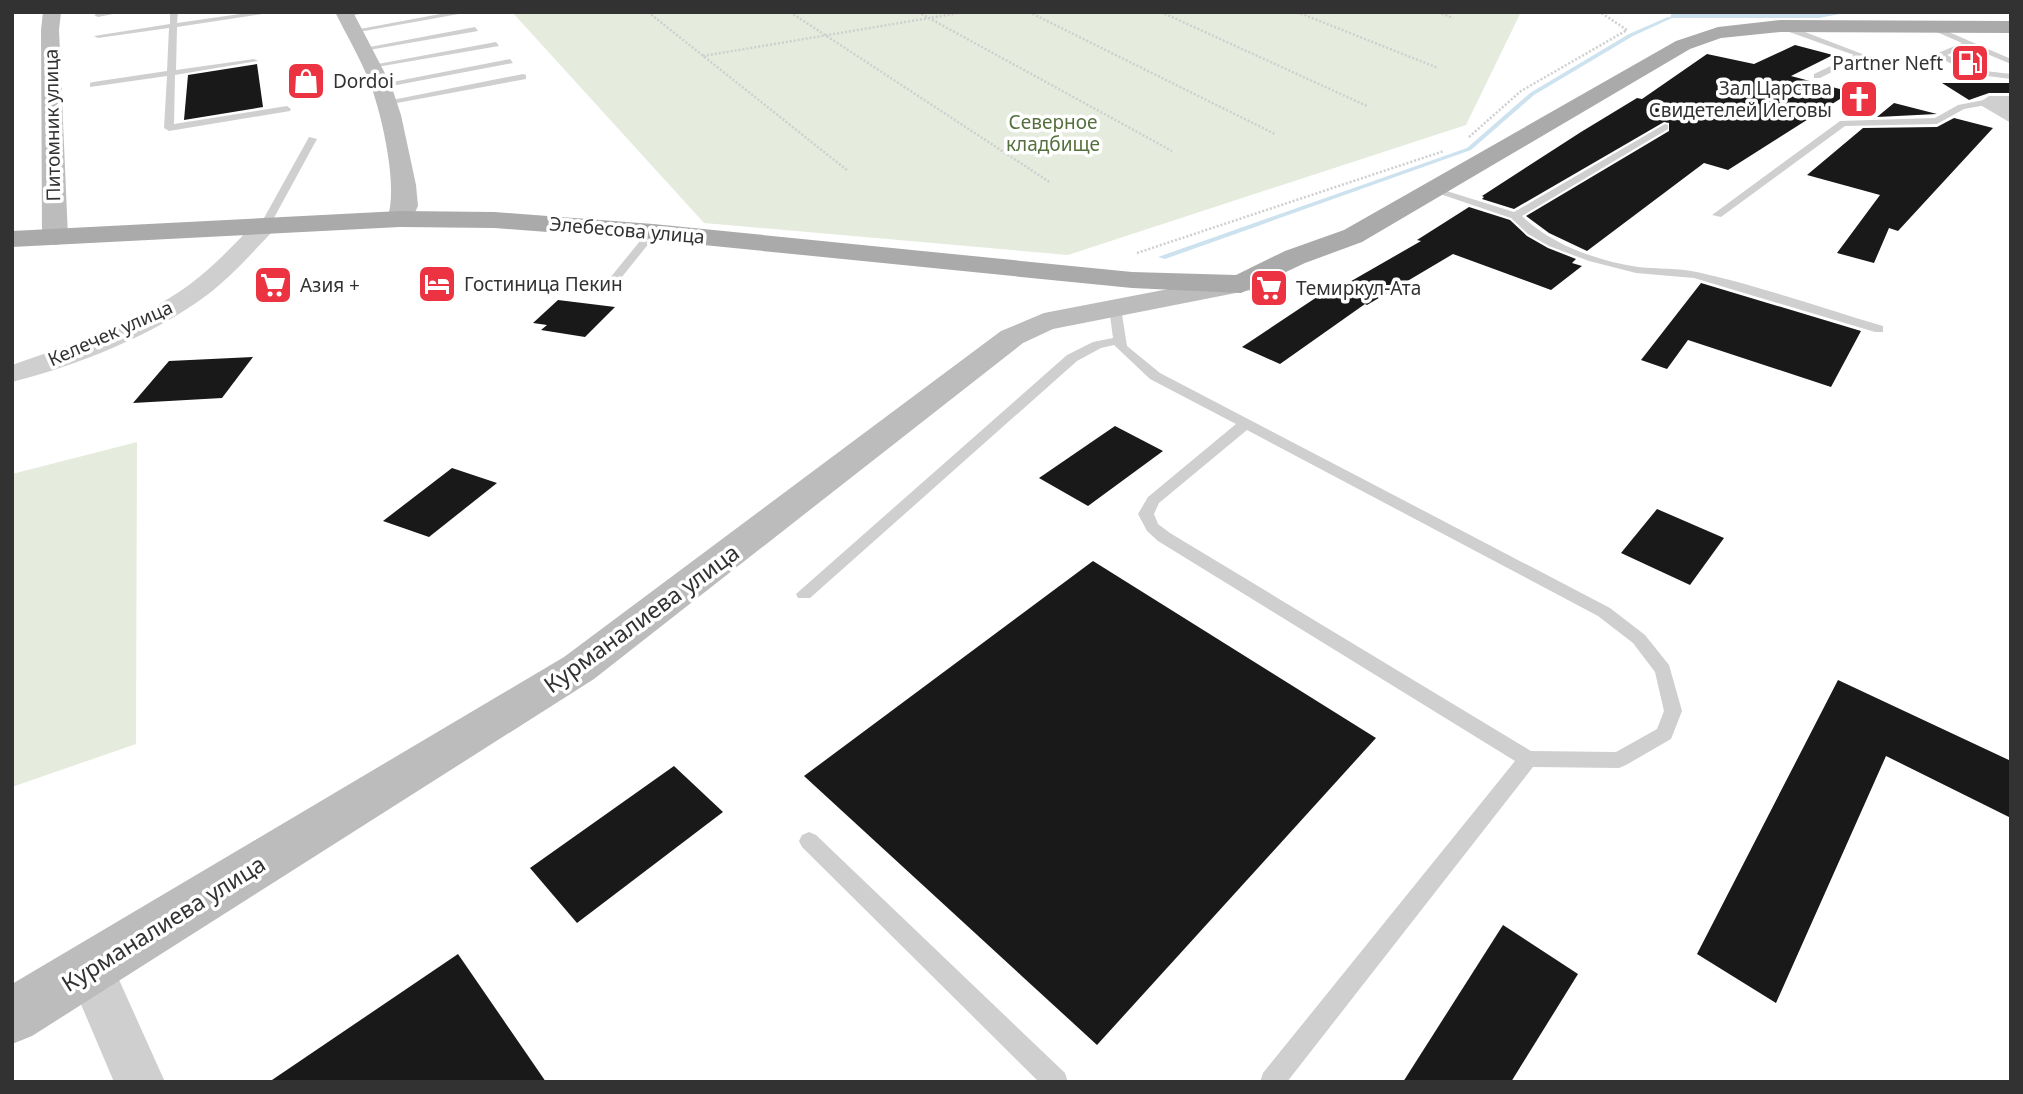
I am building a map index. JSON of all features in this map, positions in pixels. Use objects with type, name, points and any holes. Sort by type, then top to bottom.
[{"type":"main road","points":[[1241,284],[1295,257],[1353,236],[1683,46],[1718,33],[1781,26],[2007,29]]},
{"type":"main road","name":"Элебесова улица","points":[[12,239],[400,219],[495,220],[653,232],[1132,280],[1241,284]]},
{"type":"street","name":"Питомник улица","points":[[52,12],[50,30],[55,237]]},
{"type":"street","points":[[364,47],[404,185],[405,206],[400,219]]},
{"type":"street","points":[[1989,102],[2011,102]]},
{"type":"street","points":[[1989,102],[2011,117]]},
{"type":"street","name":"Келечек улица","points":[[12,374],[135,326],[188,297],[217,274],[264,227]]},
{"type":"street","name":"Курманалиева улица","points":[[12,1016],[579,668],[1012,337],[1044,322],[1117,325],[1241,284]]},
{"type":"street","points":[[90,969],[140,1082]]},
{"type":"lane","points":[[98,15],[119,12]]},
{"type":"lane","points":[[174,12],[169,128],[288,109]]},
{"type":"lane","points":[[98,36],[272,12]]},
{"type":"lane","points":[[364,47],[466,12]]},
{"type":"lane","points":[[1781,26],[1861,55],[1816,76]]},
{"type":"lane","points":[[1935,28],[2011,62]]},
{"type":"lane","points":[[364,47],[475,29]]},
{"type":"lane","points":[[1968,43],[1941,55],[1975,72],[2011,78]]},
{"type":"lane","points":[[364,47],[496,44]]},
{"type":"lane","points":[[364,47],[510,61]]},
{"type":"lane","points":[[364,47],[523,77]]},
{"type":"lane","points":[[93,85],[254,61]]},
{"type":"lane","points":[[1717,215],[1843,123],[1937,121],[1961,107],[1989,102]]},
{"type":"lane","points":[[1515,216],[1665,127]]},
{"type":"lane","points":[[264,227],[312,139]]},
{"type":"lane","points":[[1433,190],[1515,216],[1526,228],[1542,238],[1593,259],[1636,270],[1695,275],[1879,329]]},
{"type":"lane","points":[[605,291],[653,232]]},
{"type":"lane","points":[[804,594],[1072,358],[1097,345],[1117,325],[1137,363],[1155,376],[1604,612],[1639,639],[1663,670],[1673,711],[1664,734],[1619,760],[1528,759],[1164,537],[1152,527],[1146,514],[1153,500],[1245,424]]},
{"type":"lane","points":[[1272,1082],[1528,759]]},
{"type":"lane","points":[[809,841],[1056,1082]]},
{"type":"path","points":[[648,12],[848,171]]},
{"type":"path","points":[[790,12],[1051,183]]},
{"type":"path","points":[[918,12],[1172,151]]},
{"type":"path","points":[[703,56],[965,12]]},
{"type":"path","points":[[1029,12],[1275,134]]},
{"type":"path","points":[[1161,12],[1367,106]]},
{"type":"path","points":[[1297,12],[1438,68]]},
{"type":"path","points":[[1438,12],[1453,18]]},
{"type":"path","points":[[1460,145],[1521,91],[1627,30],[1600,12]]},
{"type":"path","points":[[1137,253],[1447,149]]},
{"type":"green space","name":"Северное кладбище","points":[[512,12],[1521,12],[1466,125],[1068,255],[704,223]]},
{"type":"green space","points":[[137,442],[136,744],[12,787],[12,474]]},
{"type":"water","points":[[1672,12],[1851,12],[1819,18],[1670,18]]},
{"type":"building","points":[[1795,45],[1833,55],[1791,76],[1851,92],[1728,170],[1704,163],[1587,251],[1549,233],[1526,216],[1669,131],[1669,123],[1664,122],[1514,209],[1482,199],[1482,196],[1581,132],[1637,98],[1642,99],[1707,54],[1754,64]]},
{"type":"building","points":[[257,64],[263,107],[184,120],[188,75]]},
{"type":"building","points":[[1942,83],[2011,83],[2011,93],[1989,93],[1969,100]]},
{"type":"building","points":[[1894,103],[1937,114],[1877,117]]},
{"type":"building","points":[[1954,118],[1993,128],[1898,231],[1889,228],[1874,263],[1837,253],[1880,195],[1807,175],[1863,128],[1937,127]]},
{"type":"building","points":[[1469,207],[1510,220],[1527,236],[1576,259],[1572,263],[1582,266],[1551,290],[1453,254],[1365,304],[1280,364],[1242,347],[1317,297],[1320,299],[1421,241],[1417,240]]},
{"type":"building","points":[[1701,283],[1861,331],[1831,387],[1688,340],[1667,369],[1641,360]]},
{"type":"building","points":[[558,300],[615,307],[585,337],[541,330],[547,325],[533,323]]},
{"type":"building","points":[[253,357],[222,398],[133,403],[169,361]]},
{"type":"building","points":[[1115,426],[1163,451],[1088,506],[1039,478]]},
{"type":"building","points":[[452,468],[497,483],[429,537],[383,521]]},
{"type":"building","points":[[1657,509],[1724,538],[1690,585],[1621,553]]},
{"type":"building","points":[[1093,561],[1376,738],[1097,1045],[804,776]]},
{"type":"building","points":[[1838,680],[2011,761],[2011,818],[1886,756],[1776,1003],[1697,954]]},
{"type":"building","points":[[674,766],[723,812],[577,923],[530,868]]},
{"type":"building","points":[[1503,925],[1578,974],[1511,1082],[1403,1082]]},
{"type":"building","points":[[458,954],[546,1082],[269,1082]]},
{"type":"waterway","points":[[1162,257],[1469,149],[1532,94],[1631,35],[1670,18]]},
{"type":"place","name":"Partner Neft","points":[[1970,63]]},
{"type":"place","name":"Dordoi","points":[[306,81]]},
{"type":"place","name":"Зал Царства Свидетелей Иеговы","points":[[1859,99]]},
{"type":"place","name":"Гостиница Пекин","points":[[437,284]]},
{"type":"place","name":"Азия +","points":[[273,285]]},
{"type":"place","name":"Темиркул-Ата","points":[[1269,288]]}]
